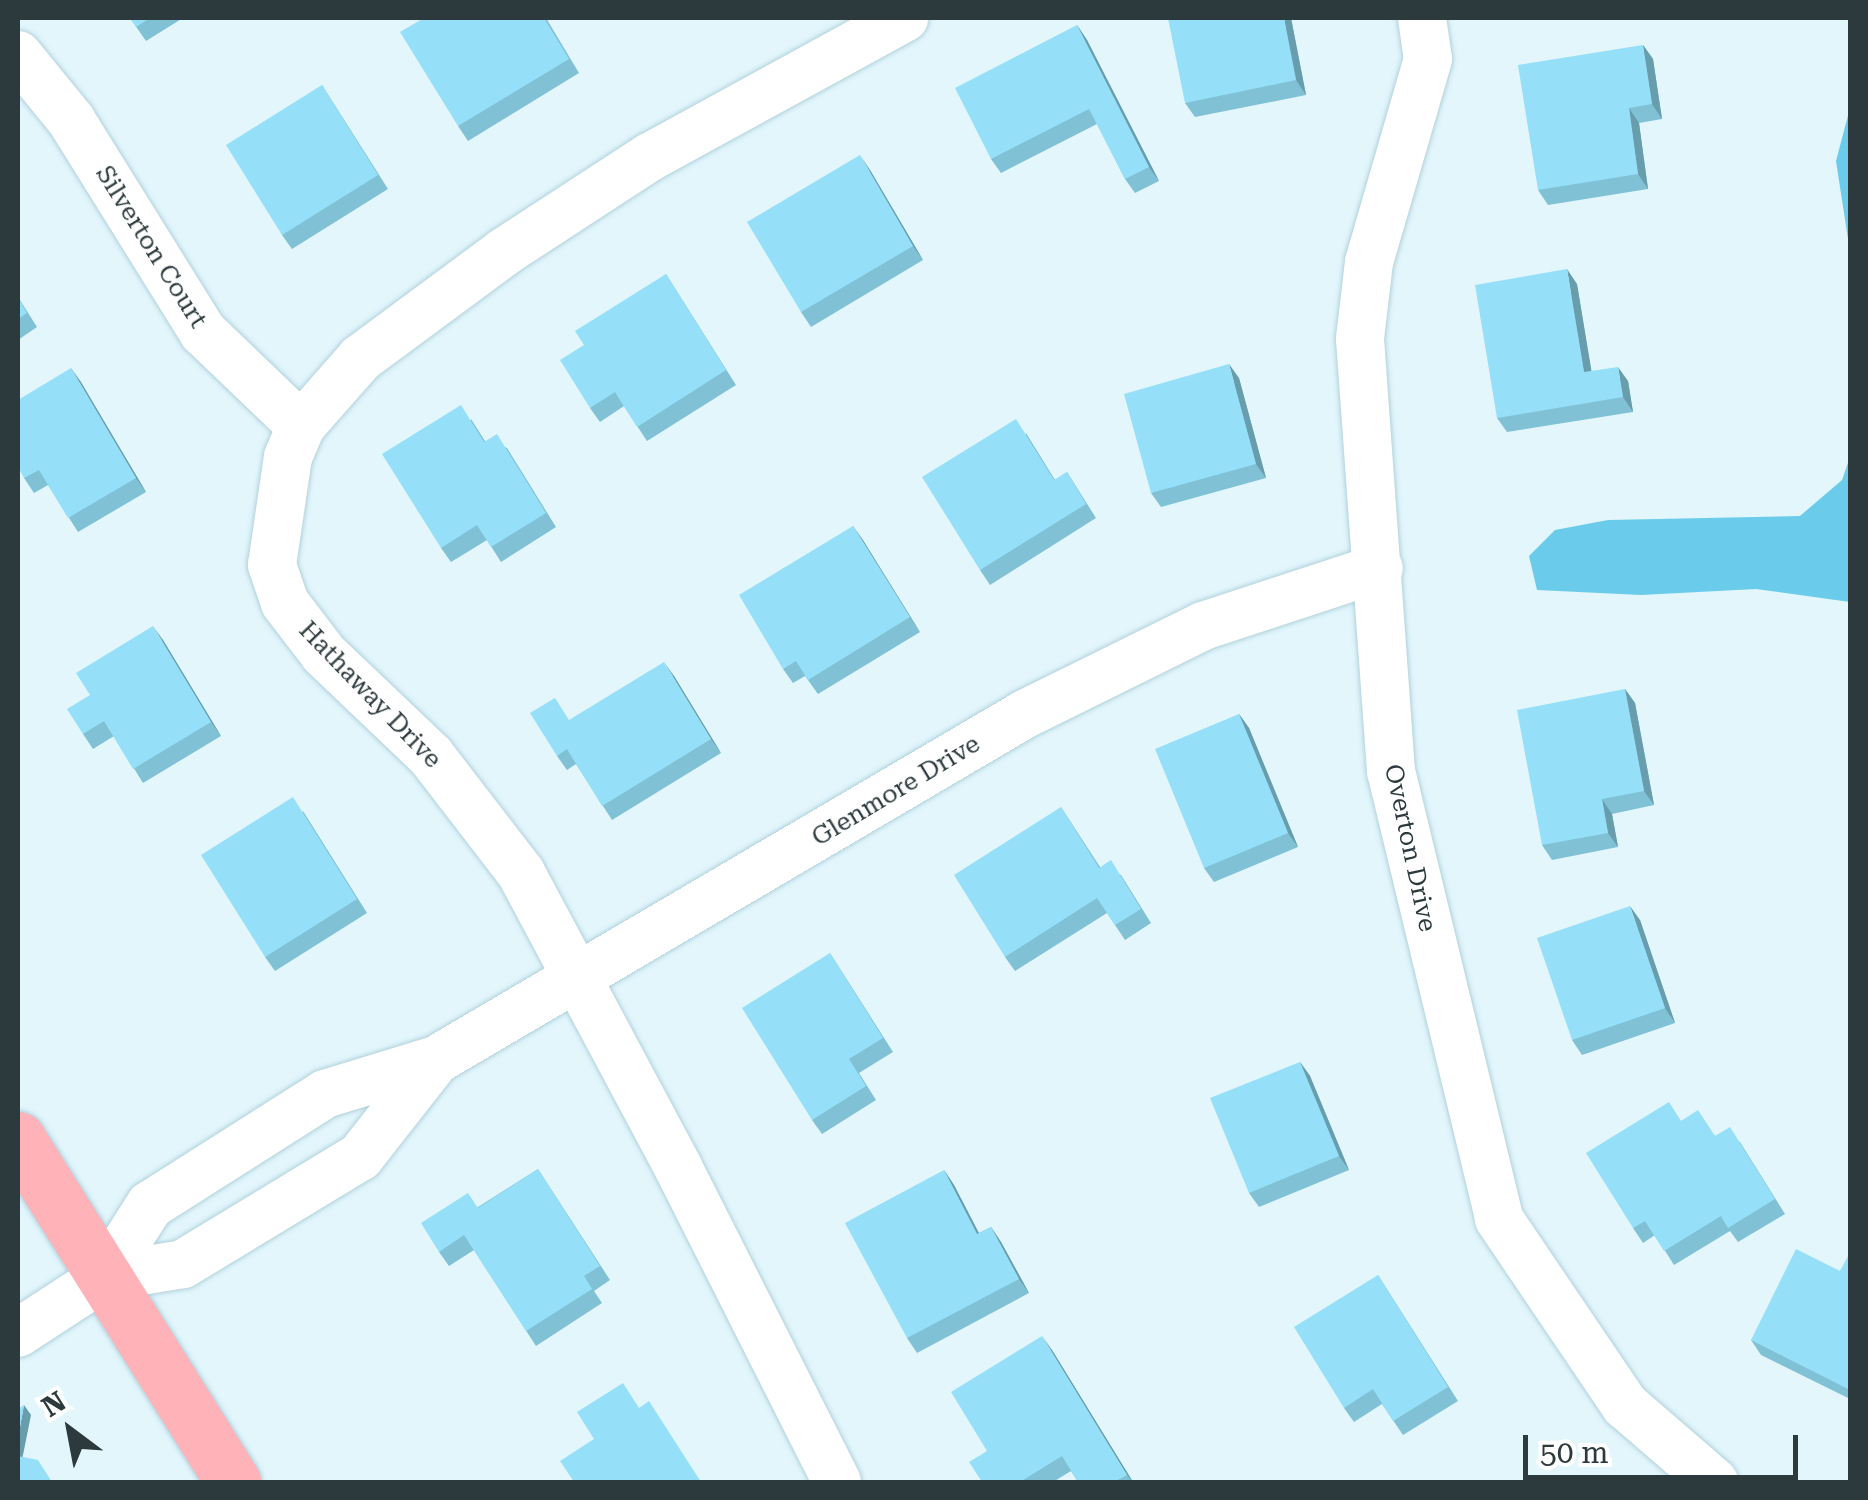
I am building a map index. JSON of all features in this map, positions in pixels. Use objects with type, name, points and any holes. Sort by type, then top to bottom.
[{"type":"main road","points":[[18,1139],[233,1482]]},
{"type":"street","name":"Hathaway Drive","points":[[837,1482],[521,873],[431,756],[324,654],[285,603],[272,565],[288,457],[301,426],[361,358],[504,252],[650,157],[904,18]]},
{"type":"street","name":"Overton Drive","points":[[1422,18],[1428,60],[1369,262],[1360,338],[1391,770],[1499,1219],[1625,1405],[1714,1482]]},
{"type":"street","name":"Silverton Court","points":[[18,56],[71,120],[203,332],[301,426]]},
{"type":"street","name":"Glenmore Drive","points":[[104,1278],[150,1206],[325,1094],[436,1060],[1025,714],[1203,626],[1379,568]]},
{"type":"street","name":"Glenmore Drive","points":[[104,1278],[182,1264],[360,1157],[436,1060]]},
{"type":"street","points":[[18,1332],[104,1278]]},
{"type":"water","points":[[1850,108],[1850,252],[1836,161]]},
{"type":"water","points":[[1850,457],[1850,602],[1756,589],[1641,595],[1537,590],[1529,556],[1555,530],[1608,520],[1800,516],[1842,480]]},
{"type":"building","points":[[130,18],[150,18],[136,27]]},
{"type":"building","points":[[424,18],[544,18],[569,59],[458,126],[400,32]]},
{"type":"building","points":[[1168,18],[1284,18],[1296,80],[1185,103]]},
{"type":"building","points":[[1077,25],[1149,167],[1125,179],[1089,109],[991,159],[955,88]]},
{"type":"building","points":[[1643,45],[1652,104],[1629,108],[1638,174],[1538,190],[1518,65]]},
{"type":"building","points":[[322,85],[378,175],[282,235],[226,145]]},
{"type":"building","points":[[860,155],[913,246],[801,312],[747,222]]},
{"type":"building","points":[[1567,269],[1584,372],[1618,367],[1623,397],[1497,418],[1475,285]]},
{"type":"building","points":[[666,274],[726,370],[637,427],[615,392],[590,408],[560,360],[584,345],[575,331]]},
{"type":"building","points":[[18,298],[27,313],[18,319]]},
{"type":"building","points":[[1229,364],[1256,464],[1151,493],[1124,394]]},
{"type":"building","points":[[71,368],[136,478],[68,518],[39,470],[24,478],[18,467],[18,400]]},
{"type":"building","points":[[461,405],[484,442],[497,434],[546,513],[491,547],[477,525],[441,548],[382,454]]},
{"type":"building","points":[[1016,419],[1054,480],[1067,472],[1086,504],[980,570],[922,477]]},
{"type":"building","points":[[853,526],[910,617],[808,680],[796,661],[783,669],[739,595]]},
{"type":"building","points":[[153,626],[211,722],[133,769],[104,721],[83,734],[67,709],[90,695],[76,673]]},
{"type":"building","points":[[664,662],[711,739],[602,806],[567,749],[557,756],[530,713],[555,698],[569,720]]},
{"type":"building","points":[[1625,689],[1644,791],[1602,799],[1608,833],[1542,845],[1517,710]]},
{"type":"building","points":[[1239,714],[1288,833],[1204,868],[1155,749]]},
{"type":"building","points":[[293,797],[357,899],[265,957],[201,855]]},
{"type":"building","points":[[1061,807],[1099,868],[1111,860],[1141,909],[1115,925],[1097,898],[1005,957],[954,875]]},
{"type":"building","points":[[1630,906],[1665,1008],[1572,1040],[1537,938]]},
{"type":"building","points":[[830,953],[883,1038],[849,1059],[866,1086],[812,1120],[742,1008]]},
{"type":"building","points":[[1300,1062],[1339,1156],[1249,1193],[1210,1098]]},
{"type":"building","points":[[1669,1102],[1681,1121],[1698,1110],[1715,1136],[1730,1127],[1775,1199],[1728,1228],[1721,1216],[1664,1251],[1645,1221],[1633,1228],[1586,1153]]},
{"type":"building","points":[[538,1169],[600,1266],[584,1276],[592,1289],[526,1331],[464,1235],[439,1252],[421,1223],[468,1193],[478,1208]]},
{"type":"building","points":[[944,1170],[977,1234],[991,1227],[1019,1279],[907,1338],[845,1223]]},
{"type":"building","points":[[1796,1249],[1840,1271],[1850,1257],[1850,1390],[1751,1340]]},
{"type":"building","points":[[1378,1275],[1448,1387],[1393,1421],[1373,1389],[1344,1408],[1294,1327]]},
{"type":"building","points":[[1042,1336],[1127,1475],[1114,1482],[1078,1482],[1062,1456],[1020,1482],[982,1482],[969,1462],[987,1451],[951,1392]]},
{"type":"building","points":[[623,1383],[639,1408],[649,1401],[701,1482],[574,1482],[560,1461],[594,1439],[577,1412]]},
{"type":"building","points":[[24,1405],[18,1438],[18,1409]]},
{"type":"building","points":[[18,1456],[38,1460],[52,1482],[18,1482]]}]
